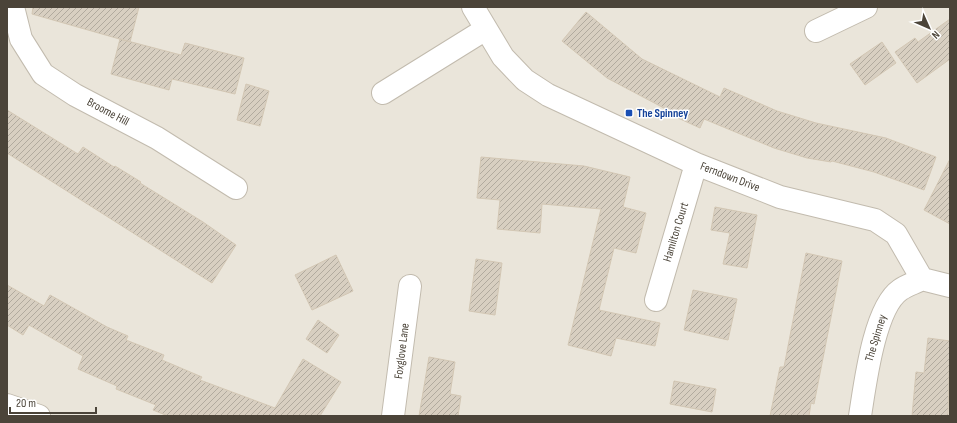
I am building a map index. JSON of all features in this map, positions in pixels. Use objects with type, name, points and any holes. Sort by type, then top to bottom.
[{"type":"street","name":"Broome Hill","points":[[13,7],[21,39],[43,74],[75,95],[157,138],[236,188]]},
{"type":"street","name":"Ferndown Drive","points":[[473,7],[503,57],[524,80],[548,95],[696,164],[780,197],[875,220],[896,234],[922,279]]},
{"type":"street","points":[[816,31],[866,7]]},
{"type":"street","points":[[383,93],[486,29]]},
{"type":"street","name":"Hamilton Court","points":[[656,300],[696,164]]},
{"type":"street","points":[[922,279],[950,286]]},
{"type":"street","name":"The Spinney","points":[[860,416],[870,356],[885,308],[899,290],[922,279]]},
{"type":"street","name":"Foxglove Lane","points":[[393,416],[410,286]]},
{"type":"street","points":[[7,404],[39,416]]},
{"type":"shaded area","points":[[7,7],[950,7],[950,416],[7,416]]},
{"type":"building","points":[[33,7],[139,7],[130,42],[32,14]]},
{"type":"building","points":[[586,12],[642,59],[720,97],[724,88],[777,111],[816,123],[886,138],[936,157],[924,190],[874,172],[832,161],[807,158],[774,148],[704,119],[700,128],[678,118],[679,116],[607,78],[562,41]]},
{"type":"building","points":[[950,19],[950,59],[917,83],[895,52],[915,38],[918,42]]},
{"type":"building","points":[[120,39],[181,55],[185,43],[244,58],[235,94],[172,79],[169,90],[111,74]]},
{"type":"building","points":[[882,42],[896,63],[865,85],[850,64]]},
{"type":"building","points":[[246,84],[269,91],[260,126],[237,120]]},
{"type":"building","points":[[7,110],[78,154],[83,147],[141,182],[140,183],[203,222],[236,245],[212,283],[7,153]]},
{"type":"building","points":[[481,157],[584,166],[630,177],[623,207],[646,213],[636,253],[614,248],[599,310],[660,323],[655,346],[616,338],[611,356],[568,345],[601,209],[542,204],[540,233],[497,229],[500,200],[477,198]]},
{"type":"building","points":[[950,159],[950,224],[924,210]]},
{"type":"building","points":[[715,207],[757,215],[747,268],[723,264],[730,233],[711,230]]},
{"type":"building","points":[[806,253],[842,261],[814,404],[811,403],[809,416],[770,416],[780,367],[784,367]]},
{"type":"building","points":[[336,255],[353,291],[312,310],[295,275]]},
{"type":"building","points":[[476,259],[502,263],[495,315],[469,311]]},
{"type":"building","points":[[7,285],[44,306],[50,295],[107,327],[128,336],[126,340],[164,355],[162,360],[202,377],[200,380],[275,408],[303,359],[341,382],[320,416],[168,416],[153,410],[156,405],[116,389],[117,386],[78,369],[83,356],[29,325],[23,335],[7,325]]},
{"type":"building","points":[[693,290],[737,299],[728,340],[684,330]]},
{"type":"building","points":[[318,320],[339,335],[327,353],[306,339]]},
{"type":"building","points":[[928,338],[950,341],[948,416],[912,416],[916,372],[924,373]]},
{"type":"building","points":[[429,357],[455,362],[450,394],[461,396],[458,416],[419,416]]},
{"type":"building","points":[[674,381],[716,389],[712,412],[670,404]]},
{"type":"place","name":"The Spinney","points":[[629,113]]}]
